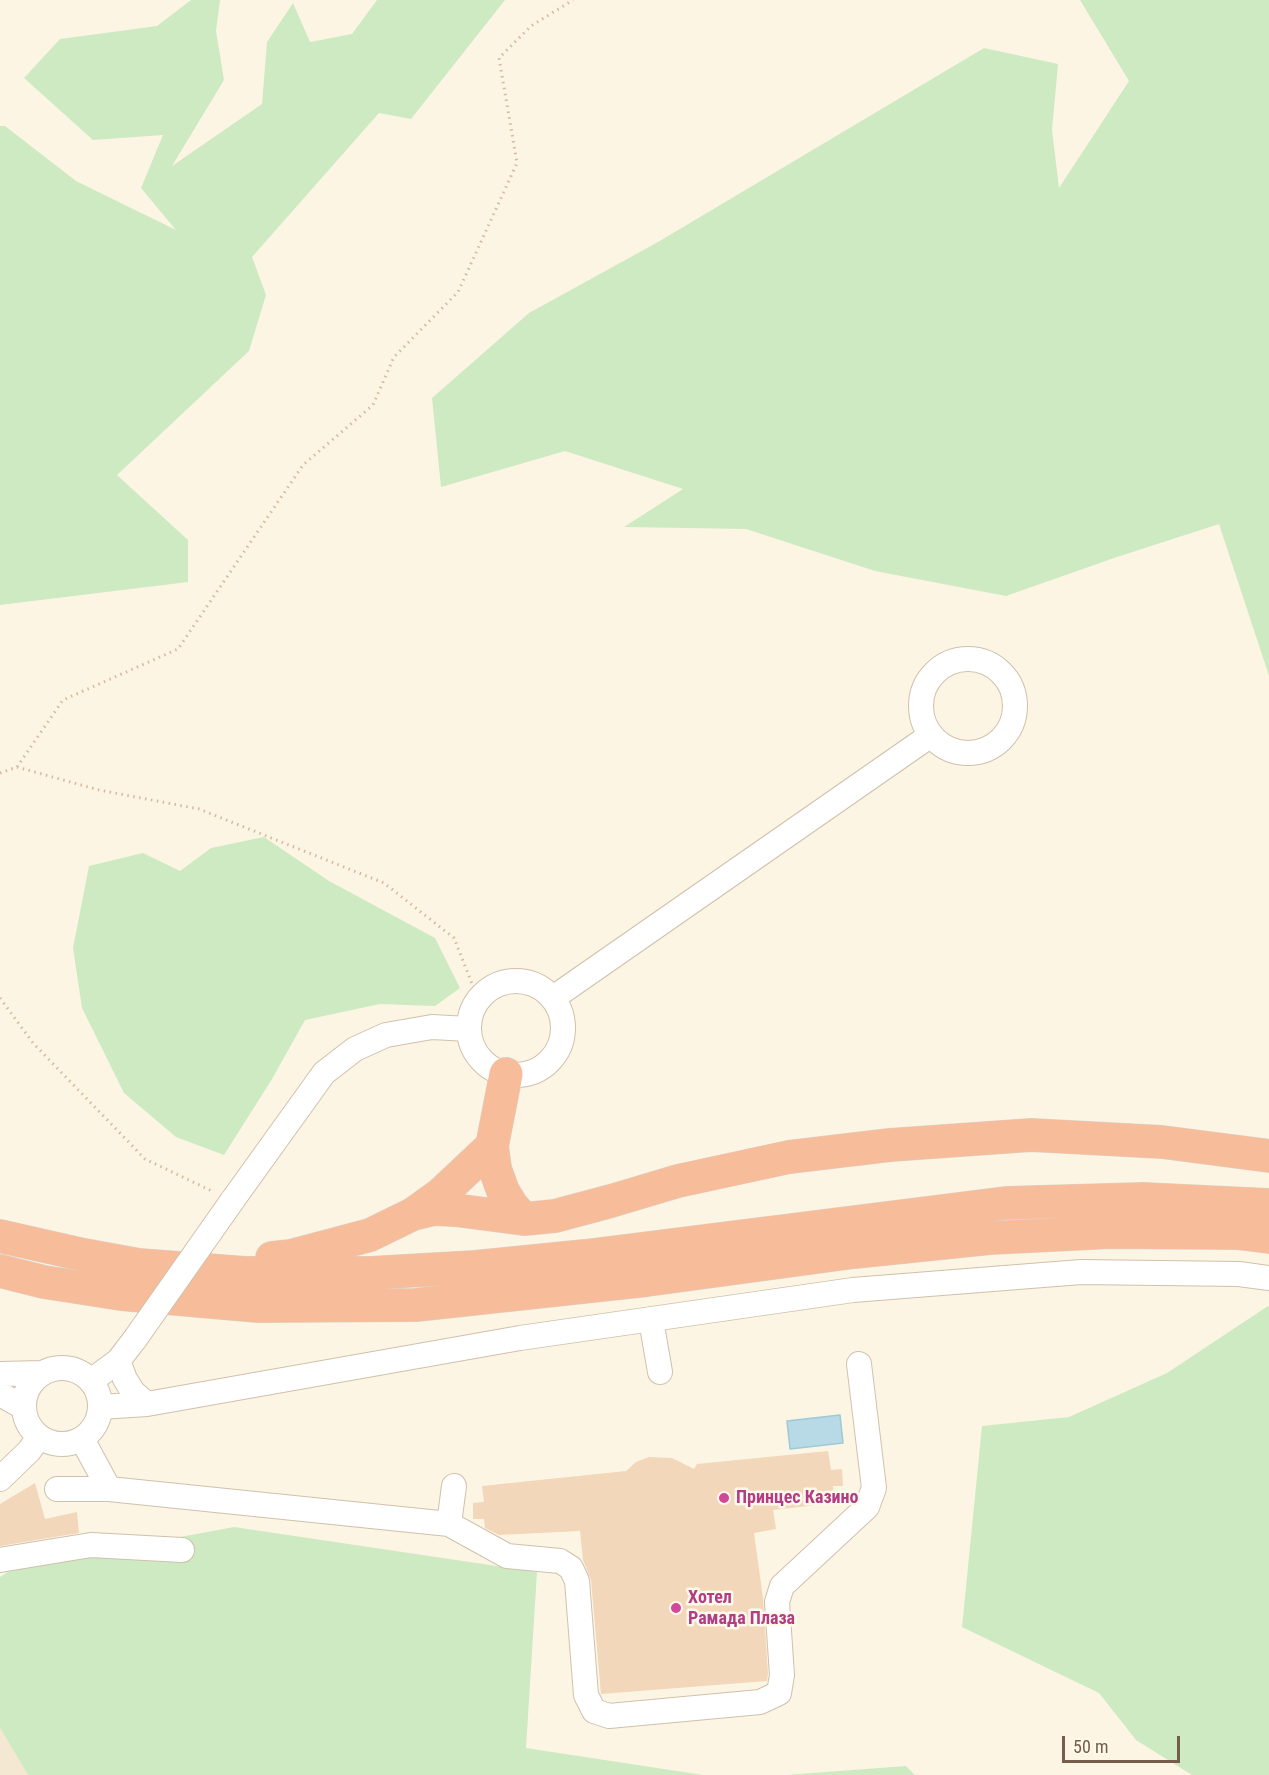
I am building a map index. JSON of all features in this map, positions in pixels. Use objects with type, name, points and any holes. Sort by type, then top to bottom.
[{"type":"highway","points":[[506,1074],[492,1146],[495,1168],[503,1191],[512,1206],[524,1219]]},
{"type":"highway","points":[[413,1214],[434,1209],[524,1219],[555,1215],[678,1181],[789,1157],[890,1145],[1032,1136],[1162,1142],[1269,1156]]},
{"type":"highway","points":[[0,1230],[121,1254],[238,1262],[291,1256],[370,1235],[413,1214],[441,1194],[492,1146]]},
{"type":"highway","points":[[0,1236],[139,1265],[244,1274],[370,1273],[475,1267],[585,1256],[1006,1203],[1143,1199],[1269,1206]]},
{"type":"highway","points":[[0,1271],[44,1282],[121,1294],[258,1306],[416,1305],[647,1280],[854,1252],[990,1238],[1111,1232],[1237,1233],[1269,1237]]},
{"type":"street","points":[[553,998],[931,735]]},
{"type":"street","points":[[515,980],[529,982],[542,988],[553,998],[560,1011],[563,1025],[562,1039],[556,1053],[547,1064],[534,1072],[520,1075],[506,1074],[491,1068],[479,1058],[471,1044],[468,1029],[470,1013],[478,999],[488,989],[515,980]]},
{"type":"street","points":[[91,1381],[118,1361],[135,1339],[324,1073],[355,1049],[386,1035],[432,1027],[468,1029]]},
{"type":"street","points":[[100,1407],[147,1404],[508,1340],[853,1290],[1081,1272],[1239,1274],[1269,1278]]},
{"type":"street","points":[[0,1282],[63,1296],[121,1294]]},
{"type":"street","points":[[651,1320],[660,1372]]},
{"type":"street","points":[[118,1361],[133,1392],[147,1404]]},
{"type":"street","points":[[57,1489],[109,1489],[449,1524],[507,1556],[560,1561],[571,1568],[577,1581],[586,1695],[594,1711],[609,1716],[760,1702],[779,1693],[782,1675],[777,1602],[782,1586],[867,1507],[874,1488],[859,1364]]},
{"type":"street","points":[[0,1374],[42,1373],[68,1368],[81,1373],[91,1381],[96,1389],[100,1407],[95,1425],[82,1439],[60,1445],[49,1443],[30,1429],[23,1407],[25,1394],[32,1382],[42,1373]]},
{"type":"street","points":[[0,1394],[23,1407]]},
{"type":"street","points":[[0,1479],[29,1451],[39,1437]]},
{"type":"street","points":[[82,1439],[109,1489]]},
{"type":"street","points":[[449,1524],[454,1485]]},
{"type":"street","points":[[0,1560],[91,1545],[182,1550]]},
{"type":"path","points":[[17,767],[63,700],[178,649],[303,465],[373,405],[394,357],[458,292],[518,163],[499,58],[531,26],[573,0]]},
{"type":"path","points":[[0,773],[17,767],[99,790],[199,809],[384,883],[454,938],[478,999]]},
{"type":"path","points":[[0,998],[33,1043],[145,1159],[232,1201]]},
{"type":"shaded area","points":[[0,1728],[28,1775],[0,1775]]},
{"type":"green space","points":[[191,0],[220,0],[216,31],[224,80],[172,166],[262,104],[267,42],[293,3],[310,42],[352,34],[377,0],[505,0],[411,119],[379,113],[252,257],[266,295],[249,351],[117,475],[188,540],[188,582],[0,605],[0,126],[5,126],[76,181],[176,230],[141,188],[163,135],[93,140],[24,78],[60,39],[157,26]]},
{"type":"green space","points":[[1080,0],[1269,0],[1269,676],[1219,524],[1006,596],[875,571],[746,529],[624,527],[683,489],[565,451],[441,487],[432,398],[529,313],[658,242],[984,48],[1058,64],[1052,130],[1059,188],[1129,81]]},
{"type":"green space","points":[[264,837],[329,881],[435,938],[460,988],[435,1006],[380,1004],[305,1020],[272,1079],[224,1155],[176,1137],[124,1093],[82,1008],[73,948],[89,866],[143,853],[180,871],[211,848]]},
{"type":"green space","points":[[1268,1306],[1269,1775],[1192,1775],[1136,1740],[1099,1693],[962,1627],[982,1426],[1069,1417],[1167,1373]]},
{"type":"green space","points":[[234,1527],[537,1572],[526,1748],[703,1775],[28,1775],[0,1728],[0,1577],[14,1568]]},
{"type":"green space","points":[[906,1766],[915,1775],[786,1775]]},
{"type":"water","points":[[840,1415],[843,1443],[790,1449],[787,1421]]},
{"type":"building","name":"Хотел Рамада Плаза","points":[[828,1451],[831,1470],[842,1469],[843,1486],[833,1486],[835,1503],[773,1510],[776,1529],[754,1533],[763,1598],[767,1681],[601,1694],[591,1580],[583,1560],[580,1531],[499,1535],[485,1528],[484,1519],[473,1519],[473,1503],[484,1502],[482,1486],[626,1471],[636,1462],[649,1457],[672,1458],[694,1469],[697,1464]]},
{"type":"building","points":[[35,1483],[45,1519],[77,1512],[79,1533],[0,1546],[0,1504]]},
{"type":"place","name":"Принцес Казино","points":[[724,1498]]},
{"type":"place","name":"Хотел Рамада Плаза","points":[[676,1608]]}]
